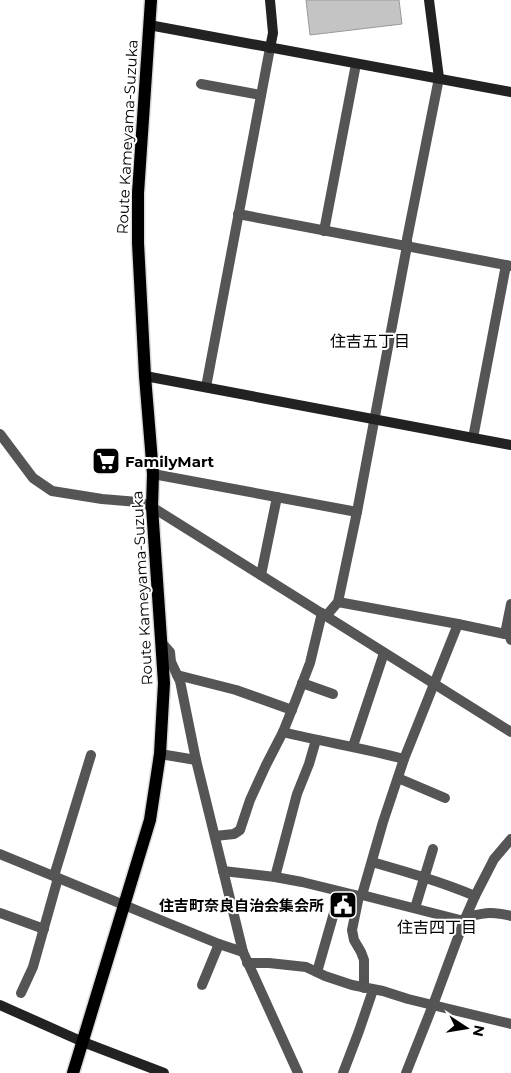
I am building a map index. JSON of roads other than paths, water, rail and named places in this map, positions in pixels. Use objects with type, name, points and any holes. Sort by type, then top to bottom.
[{"type":"main road","name":"Route Kameyama-Suzuka","points":[[73,1073],[150,820],[160,754],[164,683],[152,507],[153,474],[145,376],[138,243],[138,193],[151,0]]},
{"type":"street","points":[[206,387],[273,33],[270,0]]},
{"type":"street","points":[[215,836],[234,834],[240,830],[250,800],[292,710],[310,662],[324,615],[338,602],[357,512],[438,78],[429,0]]},
{"type":"street","points":[[149,25],[511,92]]},
{"type":"street","points":[[324,231],[356,64]]},
{"type":"street","points":[[201,84],[261,95]]},
{"type":"street","points":[[238,214],[508,265],[473,438]]},
{"type":"street","points":[[145,376],[511,446]]},
{"type":"street","points":[[0,434],[33,478],[52,491],[102,499],[138,502],[152,507],[511,732]]},
{"type":"street","points":[[153,474],[357,512]]},
{"type":"street","points":[[262,575],[276,497]]},
{"type":"street","points":[[338,602],[458,624],[508,637],[511,604]]},
{"type":"street","points":[[342,1073],[359,1032],[368,989],[364,960],[354,940],[352,930],[360,896],[404,759],[458,624]]},
{"type":"street","points":[[162,643],[170,652],[171,662],[180,681],[196,760],[242,952],[298,1073]]},
{"type":"street","points":[[353,746],[384,653]]},
{"type":"street","points":[[177,675],[236,690],[292,710]]},
{"type":"street","points":[[302,683],[333,694]]},
{"type":"street","points":[[283,732],[353,746],[404,759]]},
{"type":"street","points":[[275,877],[297,794],[316,740]]},
{"type":"street","points":[[160,754],[196,760]]},
{"type":"street","points":[[21,993],[33,967],[56,877],[92,755]]},
{"type":"street","points":[[398,778],[445,798]]},
{"type":"street","points":[[406,1073],[475,896],[494,860],[511,839]]},
{"type":"street","points":[[415,908],[433,849]]},
{"type":"street","points":[[0,854],[242,952]]},
{"type":"street","points":[[372,862],[450,885],[475,896]]},
{"type":"street","points":[[223,871],[302,882],[465,919],[487,912],[511,916]]},
{"type":"street","points":[[317,972],[340,892]]},
{"type":"street","points":[[0,913],[44,929]]},
{"type":"street","points":[[202,985],[219,944]]},
{"type":"street","points":[[247,963],[306,967],[325,976],[368,989],[511,1024]]},
{"type":"street","points":[[0,1005],[83,1042],[164,1073]]},
{"type":"place","name":"FamilyMart","points":[[106,461]]},
{"type":"place","name":"住吉町奈良自治会集会所","points":[[343,905]]},
{"type":"district","name":"住吉五丁目","points":[[370,341]]},
{"type":"district","name":"住吉四丁目","points":[[437,927]]}]
